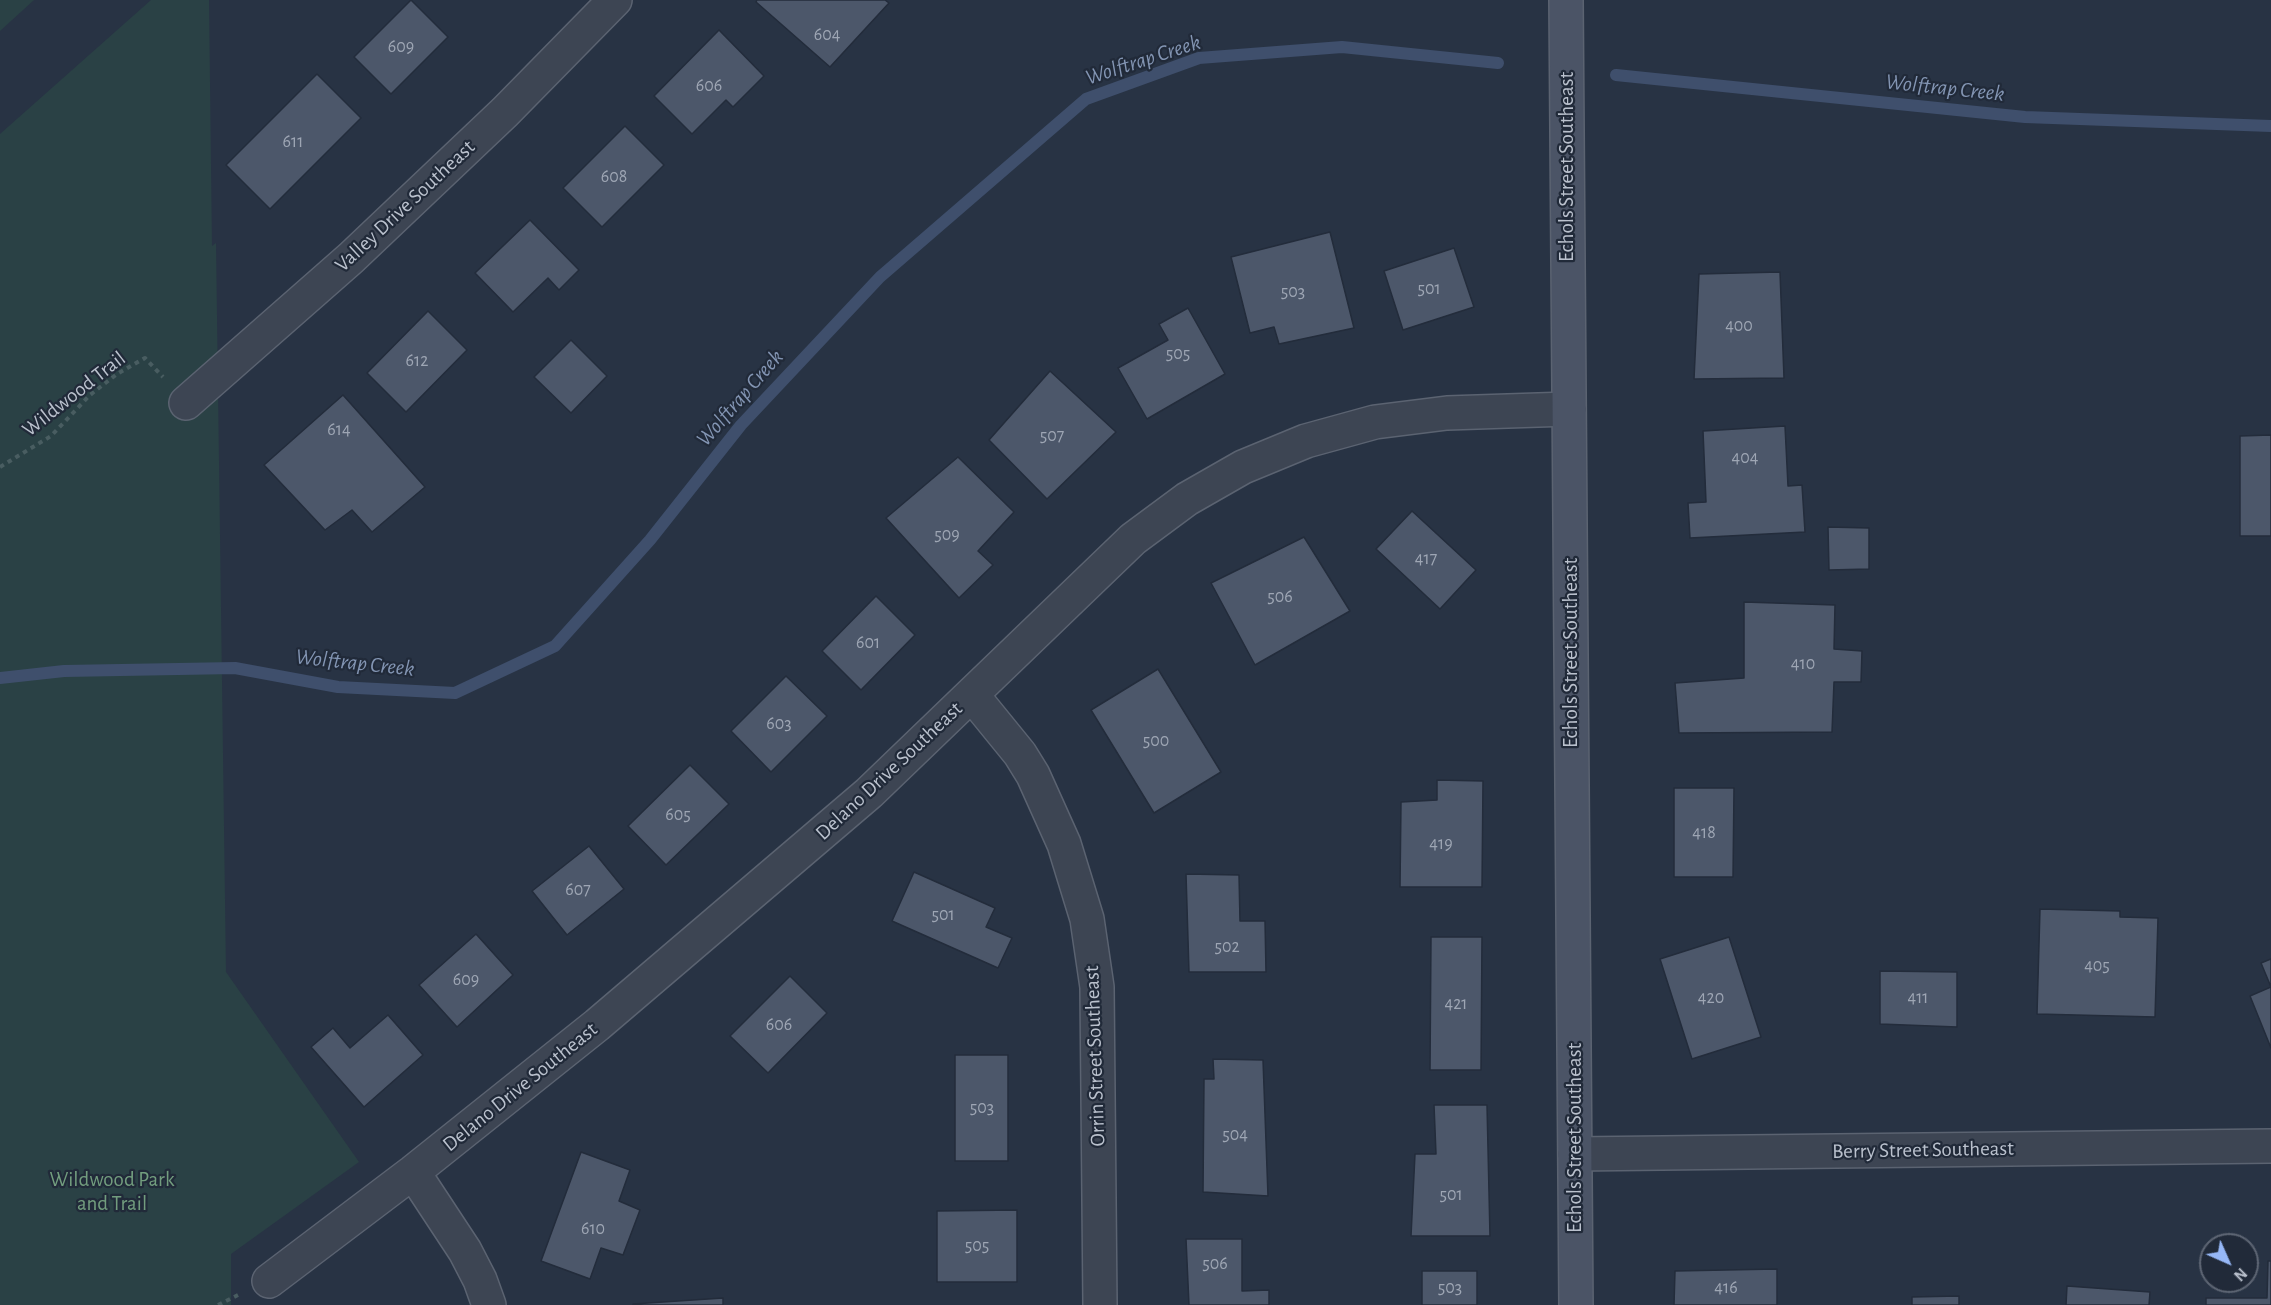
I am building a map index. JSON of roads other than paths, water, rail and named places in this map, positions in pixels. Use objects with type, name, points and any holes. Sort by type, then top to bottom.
[{"type":"street","name":"Valley Drive Southeast","points":[[186,403],[351,258],[506,112],[615,0]]},
{"type":"street","name":"Echols Street Southeast","points":[[1566,0],[1576,1305]]},
{"type":"street","name":"Delano Drive Southeast","points":[[269,1281],[413,1172],[597,1025],[869,793],[1133,539],[1187,499],[1243,467],[1306,441],[1375,422],[1447,413],[1569,409]]},
{"type":"street","name":"Orrin Street Southeast","points":[[972,695],[1020,754],[1033,775],[1064,844],[1087,920],[1097,987],[1100,1305]]},
{"type":"street","name":"Berry Street Southeast","points":[[1575,1154],[2271,1146]]},
{"type":"street","points":[[413,1172],[465,1251],[480,1280],[489,1305]]},
{"type":"waterway","name":"Wolftrap Creek","points":[[0,678],[64,671],[235,668],[338,687],[455,693],[555,646],[650,540],[741,425],[880,277],[1086,99],[1199,58],[1342,47],[1498,63]]},
{"type":"waterway","name":"Wolftrap Creek","points":[[1616,75],[2025,117],[2271,126]]},
{"type":"park label","name":"Wildwood Park and Trail","points":[[112,1192]]}]
